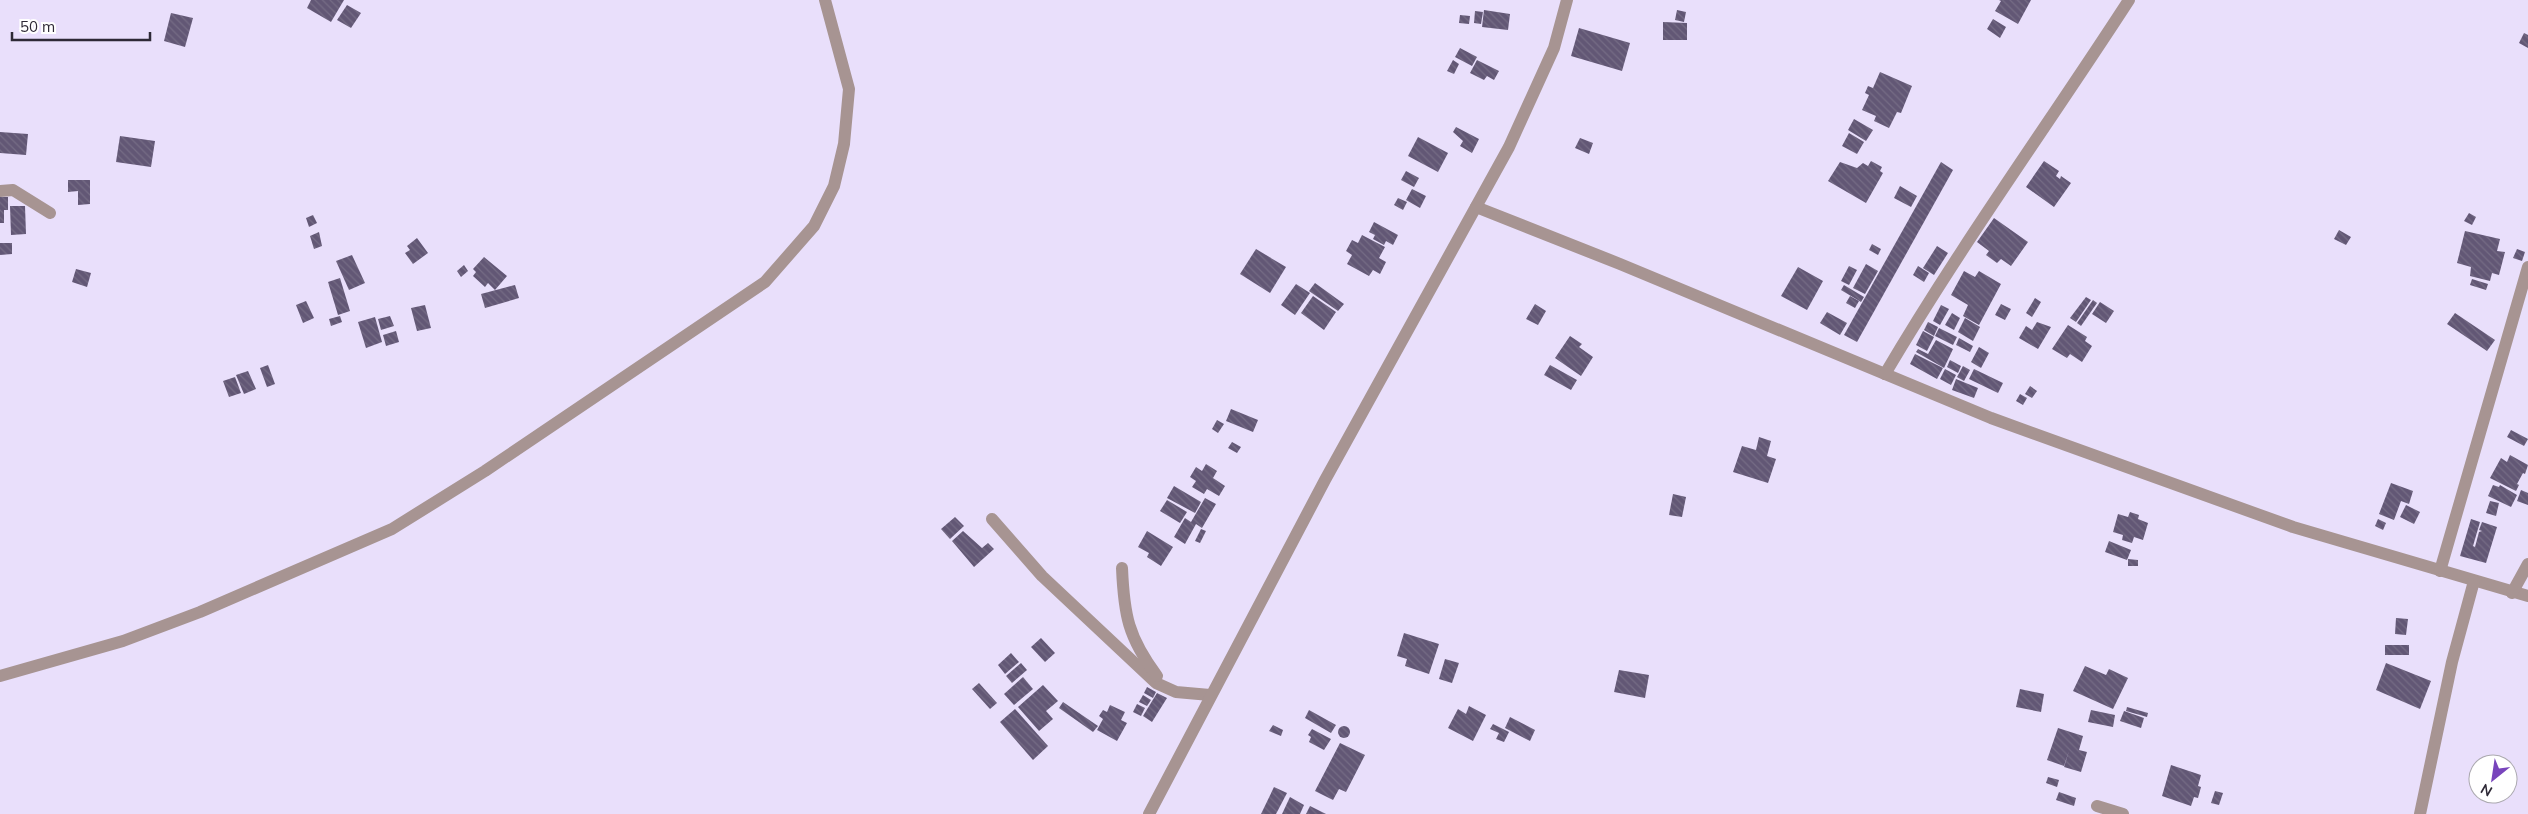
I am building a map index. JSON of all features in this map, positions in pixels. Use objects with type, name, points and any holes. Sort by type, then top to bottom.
[{"type":"street","points":[[0,676],[123,641],[200,612],[392,530],[485,471],[765,282],[814,226],[834,186],[844,144],[849,90],[825,0]]},
{"type":"street","points":[[1148,814],[1210,695],[1476,207],[1534,94],[1554,48],[1567,0]]},
{"type":"street","points":[[1885,374],[1984,214],[2129,0]]},
{"type":"street","points":[[0,191],[13,190],[50,213]]},
{"type":"street","points":[[1476,207],[1620,264],[1992,418],[2293,527],[2528,596]]},
{"type":"street","points":[[2440,571],[2528,267]]},
{"type":"street","points":[[992,519],[1042,576],[1156,683],[1176,692],[1210,695]]},
{"type":"street","points":[[2512,592],[2528,564]]},
{"type":"street","points":[[1122,568],[1124,609],[1132,637],[1158,678],[1176,692]]},
{"type":"street","points":[[2420,814],[2452,662],[2474,581]]},
{"type":"street","points":[[2097,806],[2123,814]]},
{"type":"building","points":[[311,0],[344,0],[331,22],[307,8]]},
{"type":"building","points":[[1999,0],[2031,0],[2018,24],[1995,11],[2001,1]]},
{"type":"building","points":[[347,5],[361,13],[351,28],[337,20]]},
{"type":"building","points":[[1484,10],[1510,14],[1508,30],[1482,27]]},
{"type":"building","points":[[1677,10],[1686,12],[1684,22],[1675,20]]},
{"type":"building","points":[[1475,11],[1483,12],[1481,24],[1474,23]]},
{"type":"building","points":[[171,13],[193,18],[185,47],[164,41]]},
{"type":"building","points":[[1460,15],[1470,16],[1469,24],[1459,23]]},
{"type":"building","points":[[1993,19],[2006,27],[2000,38],[1987,29]]},
{"type":"building","points":[[1663,22],[1687,23],[1687,40],[1663,40]]},
{"type":"building","points":[[1579,28],[1630,43],[1622,71],[1571,56]]},
{"type":"building","points":[[2524,33],[2528,35],[2528,48],[2519,43]]},
{"type":"building","points":[[1460,48],[1477,57],[1472,66],[1455,57]]},
{"type":"building","points":[[1453,60],[1459,64],[1454,74],[1447,71]]},
{"type":"building","points":[[1477,60],[1499,71],[1494,80],[1487,76],[1484,80],[1470,73]]},
{"type":"building","points":[[1880,72],[1912,86],[1901,113],[1897,112],[1889,128],[1874,121],[1876,116],[1862,110],[1869,95],[1865,93],[1868,86],[1873,88]]},
{"type":"building","points":[[1854,119],[1873,130],[1866,141],[1848,130]]},
{"type":"building","points":[[1456,127],[1479,139],[1472,153],[1460,146],[1463,141],[1453,132]]},
{"type":"building","points":[[0,132],[28,134],[26,155],[0,153]]},
{"type":"building","points":[[1849,133],[1864,142],[1857,154],[1842,146]]},
{"type":"building","points":[[120,136],[155,141],[151,167],[116,162]]},
{"type":"building","points":[[1418,137],[1448,153],[1438,172],[1408,156]]},
{"type":"building","points":[[1580,138],[1593,143],[1589,154],[1575,148]]},
{"type":"building","points":[[1871,161],[1882,167],[1880,171],[1883,173],[1866,203],[1828,181],[1840,162],[1857,168],[1863,163],[1868,166]]},
{"type":"building","points":[[2044,161],[2059,171],[2056,176],[2060,179],[2061,176],[2071,183],[2054,207],[2026,187]]},
{"type":"building","points":[[1941,162],[1953,170],[1857,342],[1844,335]]},
{"type":"building","points":[[1406,171],[1419,178],[1414,187],[1401,180]]},
{"type":"building","points":[[68,180],[90,180],[90,204],[78,205],[78,191],[68,192]]},
{"type":"building","points":[[1900,186],[1917,196],[1911,207],[1894,198]]},
{"type":"building","points":[[1412,189],[1426,196],[1420,208],[1406,200]]},
{"type":"building","points":[[0,197],[8,197],[8,210],[4,210],[4,223],[0,223]]},
{"type":"building","points":[[1398,198],[1407,202],[1403,210],[1394,205]]},
{"type":"building","points":[[10,206],[25,206],[26,234],[11,235]]},
{"type":"building","points":[[2469,213],[2476,217],[2472,225],[2464,221]]},
{"type":"building","points":[[313,215],[317,223],[309,227],[306,218]]},
{"type":"building","points":[[1994,218],[2028,242],[2011,266],[2001,259],[1997,263],[1986,255],[1989,251],[1977,242]]},
{"type":"building","points":[[1374,222],[1398,235],[1393,245],[1386,241],[1384,245],[1373,239],[1375,235],[1369,232]]},
{"type":"building","points":[[2339,230],[2351,237],[2346,245],[2334,239]]},
{"type":"building","points":[[2465,231],[2500,239],[2497,251],[2505,252],[2499,275],[2492,273],[2490,281],[2470,276],[2471,267],[2457,263]]},
{"type":"building","points":[[319,232],[322,246],[314,249],[310,236]]},
{"type":"building","points":[[1362,235],[1385,247],[1379,258],[1386,262],[1380,274],[1373,270],[1369,276],[1347,264],[1352,255],[1346,251],[1352,240],[1358,243]]},
{"type":"building","points":[[417,238],[428,253],[413,264],[405,253],[410,250],[407,246]]},
{"type":"building","points":[[0,243],[12,243],[12,254],[0,255]]},
{"type":"building","points":[[1872,244],[1881,249],[1878,255],[1869,250]]},
{"type":"building","points":[[1937,246],[1948,253],[1934,275],[1923,268]]},
{"type":"building","points":[[1256,249],[1286,267],[1270,293],[1240,274]]},
{"type":"building","points":[[2517,249],[2525,252],[2522,261],[2513,258]]},
{"type":"building","points":[[352,255],[365,283],[349,290],[336,261]]},
{"type":"building","points":[[484,257],[507,276],[495,290],[488,283],[485,287],[473,276],[476,272],[473,269]]},
{"type":"building","points":[[1866,264],[1878,271],[1865,294],[1853,288]]},
{"type":"building","points":[[464,265],[468,271],[461,277],[457,271]]},
{"type":"building","points":[[1849,266],[1857,270],[1849,285],[1841,281]]},
{"type":"building","points":[[1918,266],[1929,273],[1924,282],[1913,275]]},
{"type":"building","points":[[1798,267],[1823,281],[1807,310],[1781,296]]},
{"type":"building","points":[[76,269],[91,273],[87,287],[72,282]]},
{"type":"building","points":[[1964,271],[1975,277],[1979,271],[2001,284],[1979,325],[1963,316],[1968,305],[1951,295]]},
{"type":"building","points":[[340,278],[350,311],[338,315],[328,282]]},
{"type":"building","points":[[2472,279],[2488,284],[2486,290],[2470,285]]},
{"type":"building","points":[[1315,283],[1344,304],[1338,311],[1309,291]]},
{"type":"building","points":[[1296,284],[1310,293],[1295,315],[1281,305]]},
{"type":"building","points":[[515,285],[519,298],[485,308],[481,294]]},
{"type":"building","points":[[1844,285],[1864,297],[1861,302],[1841,290]]},
{"type":"building","points":[[1313,296],[1336,312],[1324,330],[1301,313]]},
{"type":"building","points":[[1850,296],[1859,301],[1855,308],[1846,303]]},
{"type":"building","points":[[2086,297],[2091,300],[2076,322],[2070,318]]},
{"type":"building","points":[[2035,298],[2041,302],[2032,317],[2026,313]]},
{"type":"building","points":[[2093,300],[2097,303],[2081,326],[2077,323]]},
{"type":"building","points":[[306,301],[314,318],[303,323],[296,305]]},
{"type":"building","points":[[2100,302],[2114,311],[2106,323],[2092,314]]},
{"type":"building","points":[[1535,304],[1546,311],[1538,325],[1526,319]]},
{"type":"building","points":[[2001,304],[2011,309],[2005,320],[1995,315]]},
{"type":"building","points":[[425,305],[431,328],[417,331],[411,308]]},
{"type":"building","points":[[1941,305],[1949,309],[1940,325],[1933,321]]},
{"type":"building","points":[[1827,312],[1847,323],[1840,335],[1820,323]]},
{"type":"building","points":[[1952,313],[1960,318],[1954,330],[1945,325]]},
{"type":"building","points":[[2455,313],[2495,340],[2487,351],[2447,324]]},
{"type":"building","points":[[340,316],[342,322],[331,326],[329,319]]},
{"type":"building","points":[[390,316],[394,326],[381,330],[378,319]]},
{"type":"building","points":[[375,317],[382,342],[366,348],[358,322]]},
{"type":"building","points":[[1965,318],[1980,327],[1973,341],[1958,332]]},
{"type":"building","points":[[1928,322],[1938,327],[1934,336],[1924,330]]},
{"type":"building","points":[[2037,322],[2051,327],[2038,349],[2019,338],[2026,326],[2032,330]]},
{"type":"building","points":[[2068,325],[2087,337],[2085,341],[2092,346],[2082,362],[2070,354],[2067,358],[2052,349]]},
{"type":"building","points":[[1939,328],[1957,337],[1953,345],[1935,336]]},
{"type":"building","points":[[396,331],[399,342],[386,346],[383,335]]},
{"type":"building","points":[[1923,331],[1934,337],[1927,351],[1916,345]]},
{"type":"building","points":[[1570,336],[1582,344],[1579,347],[1593,357],[1581,376],[1555,358]]},
{"type":"building","points":[[1959,338],[1973,346],[1970,352],[1956,345]]},
{"type":"building","points":[[1936,340],[1953,349],[1944,368],[1916,352],[1918,349],[1928,354]]},
{"type":"building","points":[[1979,347],[1989,353],[1981,368],[1971,362]]},
{"type":"building","points":[[1915,354],[1943,368],[1937,379],[1910,364]]},
{"type":"building","points":[[1950,360],[1961,366],[1958,373],[1947,367]]},
{"type":"building","points":[[268,365],[275,384],[267,387],[260,368]]},
{"type":"building","points":[[1550,365],[1577,380],[1571,390],[1544,375]]},
{"type":"building","points":[[1963,366],[1970,370],[1964,381],[1957,377]]},
{"type":"building","points":[[1945,369],[1956,375],[1951,385],[1940,379]]},
{"type":"building","points":[[1974,369],[2003,383],[1998,393],[1969,379]]},
{"type":"building","points":[[248,371],[256,389],[244,394],[236,375]]},
{"type":"building","points":[[235,377],[241,393],[229,397],[223,381]]},
{"type":"building","points":[[1956,379],[1978,388],[1974,398],[1952,390]]},
{"type":"building","points":[[2030,386],[2037,391],[2032,398],[2025,394]]},
{"type":"building","points":[[2020,394],[2027,398],[2023,405],[2016,401]]},
{"type":"building","points":[[1231,409],[1258,420],[1253,432],[1226,421]]},
{"type":"building","points":[[1217,420],[1224,424],[1218,433],[1212,429]]},
{"type":"building","points":[[2511,430],[2528,439],[2524,446],[2507,437]]},
{"type":"building","points":[[1759,437],[1771,441],[1767,456],[1776,459],[1768,483],[1733,472],[1742,446],[1756,450]]},
{"type":"building","points":[[1232,442],[1241,447],[1237,453],[1228,448]]},
{"type":"building","points":[[2510,455],[2528,465],[2525,474],[2523,473],[2517,484],[2519,485],[2516,491],[2490,478],[2501,458],[2507,462]]},
{"type":"building","points":[[1206,464],[1217,471],[1213,478],[1225,486],[1219,496],[1207,489],[1204,494],[1192,487],[1196,481],[1190,477],[1196,467],[1202,471]]},
{"type":"building","points":[[2391,483],[2413,491],[2409,504],[2401,501],[2394,520],[2379,514]]},
{"type":"building","points":[[2493,485],[2499,487],[2500,485],[2517,495],[2511,507],[2488,496]]},
{"type":"building","points":[[1174,486],[1201,502],[1195,513],[1167,498]]},
{"type":"building","points":[[2521,490],[2528,493],[2528,505],[2517,501]]},
{"type":"building","points":[[1673,494],[1686,497],[1682,517],[1669,515]]},
{"type":"building","points":[[1205,498],[1216,504],[1202,528],[1196,524],[1185,544],[1174,537],[1185,518],[1191,522]]},
{"type":"building","points":[[1167,500],[1187,512],[1180,523],[1160,511]]},
{"type":"building","points":[[2490,501],[2499,503],[2496,516],[2486,513]]},
{"type":"building","points":[[2406,505],[2420,512],[2414,524],[2400,517]]},
{"type":"building","points":[[2130,512],[2139,515],[2138,519],[2148,523],[2143,540],[2134,537],[2132,543],[2122,540],[2123,535],[2113,532],[2118,514],[2128,517]]},
{"type":"building","points":[[955,517],[964,526],[950,539],[941,529]]},
{"type":"building","points":[[2378,519],[2386,523],[2383,530],[2375,526]]},
{"type":"building","points":[[2471,519],[2480,522],[2473,546],[2475,547],[2479,532],[2482,531],[2479,530],[2482,522],[2497,527],[2486,563],[2460,556]]},
{"type":"building","points":[[1201,529],[1206,531],[1200,543],[1195,541]]},
{"type":"building","points":[[963,531],[982,548],[988,543],[994,549],[974,567],[952,541]]},
{"type":"building","points":[[1147,531],[1173,547],[1161,566],[1147,557],[1149,553],[1138,547]]},
{"type":"building","points":[[2109,541],[2131,550],[2127,560],[2105,552]]},
{"type":"building","points":[[2128,559],[2138,560],[2138,566],[2128,566]]},
{"type":"building","points":[[2396,618],[2408,619],[2406,635],[2395,634]]},
{"type":"building","points":[[1404,633],[1439,644],[1429,674],[1405,666],[1407,659],[1397,656]]},
{"type":"building","points":[[1041,638],[1055,653],[1045,662],[1031,647]]},
{"type":"building","points":[[2385,645],[2409,645],[2409,655],[2385,655]]},
{"type":"building","points":[[1011,653],[1019,662],[1005,674],[998,665]]},
{"type":"building","points":[[1445,659],[1459,663],[1452,683],[1439,679]]},
{"type":"building","points":[[1021,663],[1027,670],[1012,683],[1006,676]]},
{"type":"building","points":[[2386,663],[2431,681],[2420,709],[2376,690]]},
{"type":"building","points":[[2085,666],[2106,675],[2109,669],[2128,678],[2113,709],[2073,691]]},
{"type":"building","points":[[1619,670],[1649,675],[1645,698],[1614,692]]},
{"type":"building","points":[[1023,677],[1033,689],[1014,705],[1004,694]]},
{"type":"building","points":[[979,683],[997,703],[990,709],[972,689]]},
{"type":"building","points":[[1043,685],[1058,701],[1046,711],[1053,719],[1039,731],[1018,707]]},
{"type":"building","points":[[1147,687],[1156,692],[1153,698],[1144,693]]},
{"type":"building","points":[[2020,689],[2044,694],[2041,712],[2016,707]]},
{"type":"building","points":[[1157,693],[1167,698],[1152,722],[1143,716]]},
{"type":"building","points":[[1143,695],[1151,700],[1147,706],[1139,702]]},
{"type":"building","points":[[1063,702],[1098,726],[1093,732],[1059,708]]},
{"type":"building","points":[[1137,704],[1145,708],[1141,716],[1133,712]]},
{"type":"building","points":[[1110,705],[1125,712],[1121,720],[1127,723],[1117,741],[1097,730],[1103,719],[1099,716],[1103,710],[1107,712]]},
{"type":"building","points":[[1469,706],[1486,715],[1473,741],[1448,728],[1458,709],[1466,714]]},
{"type":"building","points":[[2127,707],[2148,713],[2147,717],[2126,711]]},
{"type":"building","points":[[1015,709],[1048,746],[1033,760],[1000,722]]},
{"type":"building","points":[[1309,710],[1336,725],[1331,733],[1305,718]]},
{"type":"building","points":[[2091,710],[2115,715],[2113,727],[2088,722]]},
{"type":"building","points":[[2124,711],[2144,718],[2141,728],[2120,721]]},
{"type":"building","points":[[1510,717],[1535,730],[1530,741],[1505,728]]},
{"type":"building","points":[[1493,724],[1509,732],[1504,742],[1496,739],[1499,733],[1490,729]]},
{"type":"building","points":[[1273,725],[1283,730],[1281,736],[1269,731]]},
{"type":"building","points":[[1342,726],[1346,726],[1350,732],[1346,738],[1342,738],[1338,734],[1338,730]]},
{"type":"building","points":[[2058,728],[2083,736],[2079,750],[2087,752],[2081,772],[2064,767],[2069,751],[2064,766],[2047,760]]},
{"type":"building","points":[[1312,729],[1331,739],[1324,750],[1309,742],[1311,737],[1308,735]]},
{"type":"building","points":[[1340,743],[1365,755],[1346,792],[1339,789],[1333,800],[1315,791]]},
{"type":"building","points":[[2171,765],[2201,775],[2198,786],[2201,787],[2198,798],[2194,797],[2191,806],[2162,796]]},
{"type":"building","points":[[2048,777],[2059,780],[2057,787],[2046,783]]},
{"type":"building","points":[[1274,787],[1287,793],[1276,814],[1261,814]]},
{"type":"building","points":[[2215,791],[2223,793],[2219,805],[2211,803]]},
{"type":"building","points":[[2059,792],[2076,798],[2074,806],[2056,800]]},
{"type":"building","points":[[1290,797],[1304,805],[1300,814],[1282,814]]},
{"type":"building","points":[[1310,806],[1326,814],[1306,814]]}]
